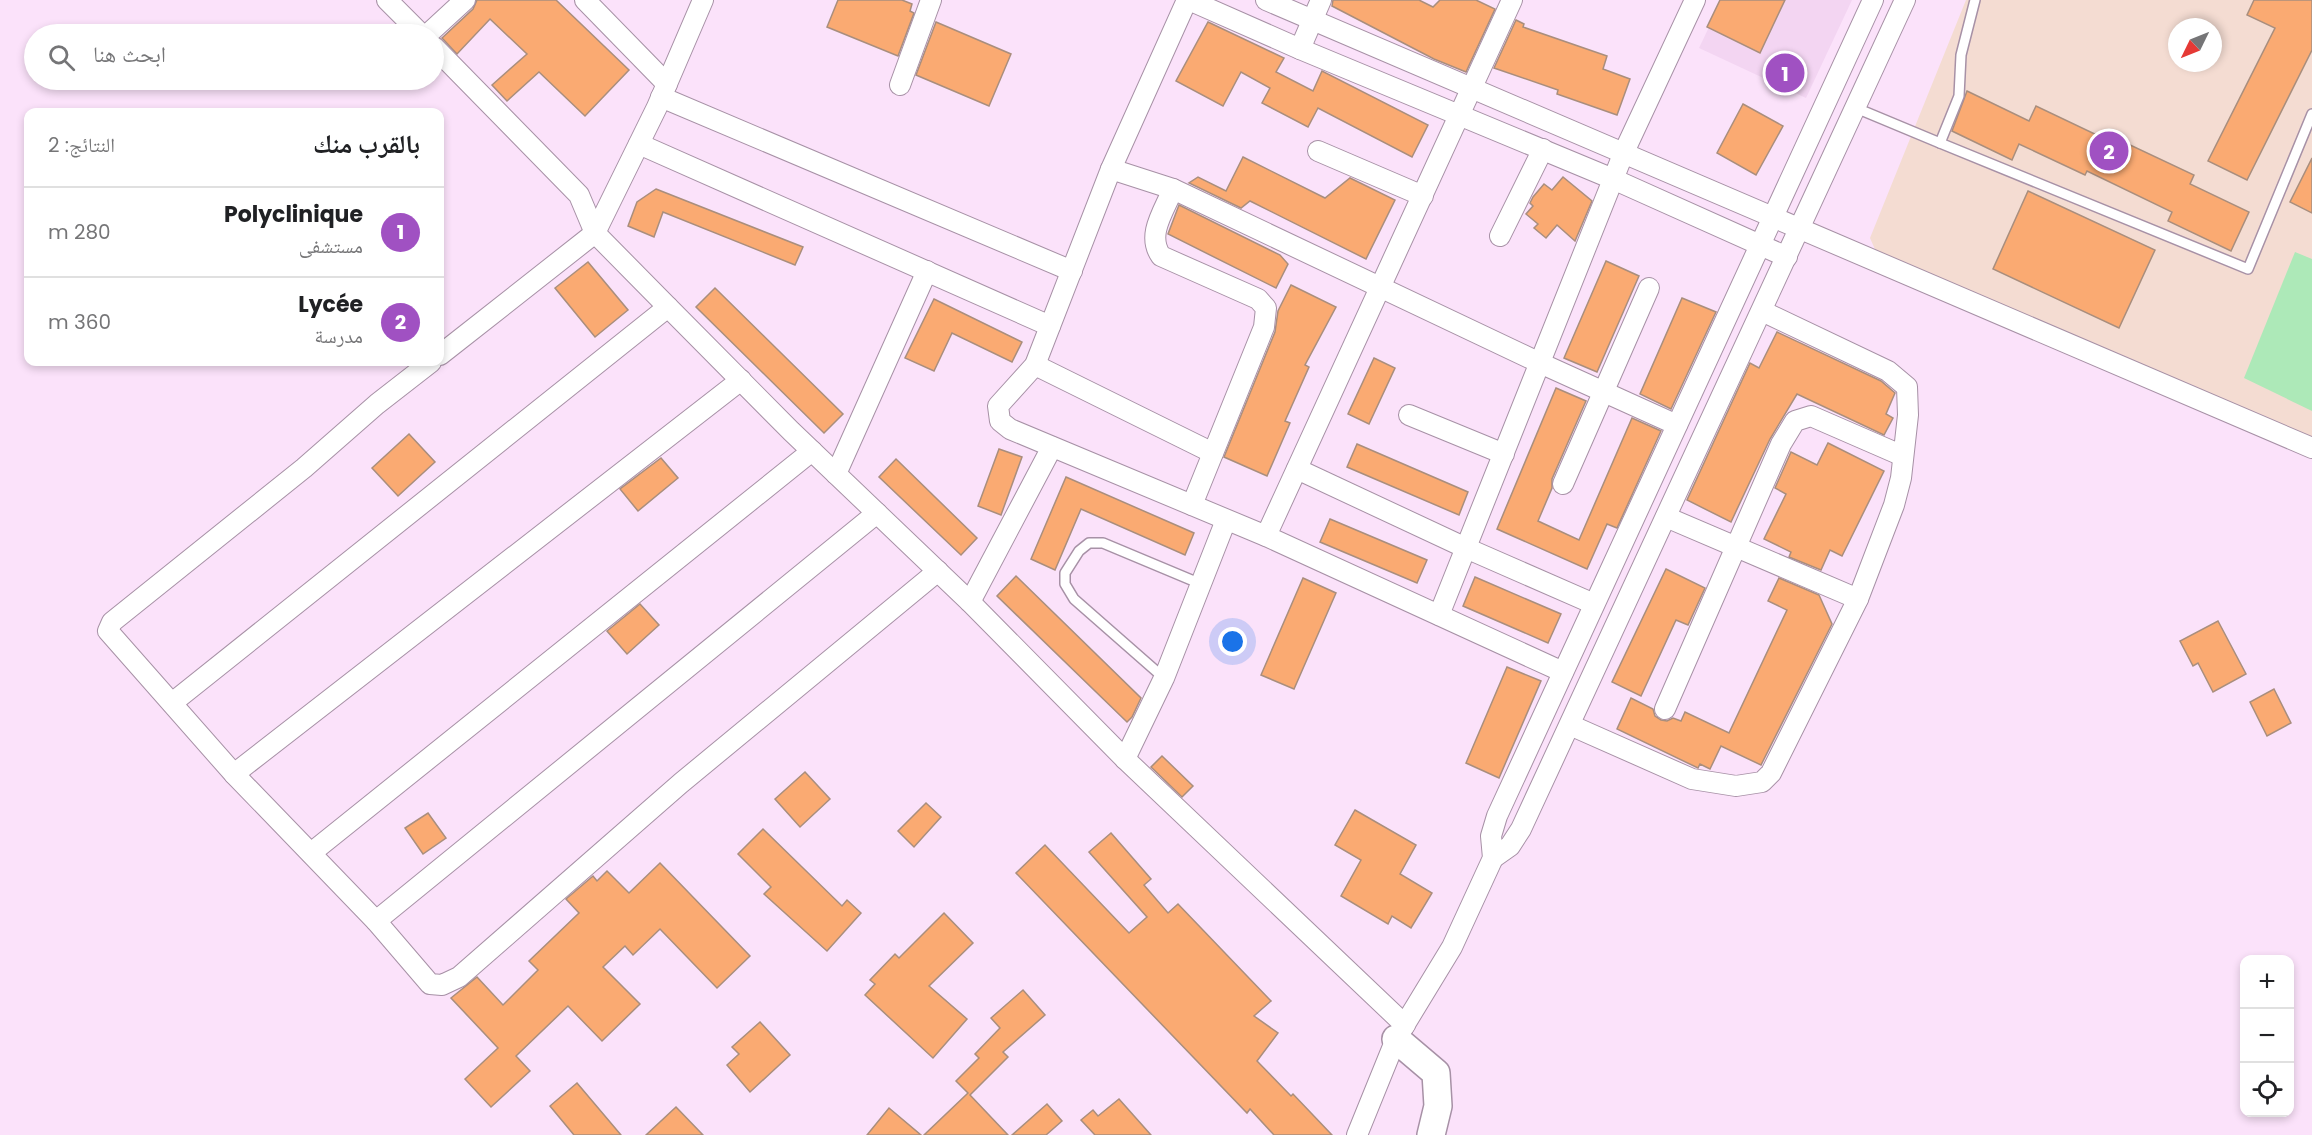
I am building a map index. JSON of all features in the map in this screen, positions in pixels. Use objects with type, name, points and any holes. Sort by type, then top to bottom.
[{"type":"street","points":[[387,0],[411,24]]},
{"type":"street","points":[[439,24],[465,0]]},
{"type":"street","points":[[585,0],[664,90],[1072,271]]},
{"type":"street","points":[[444,352],[595,233],[639,144],[703,0]]},
{"type":"street","points":[[900,85],[931,0]]},
{"type":"street","points":[[1563,672],[1266,536],[1010,429],[1000,421],[998,406],[1035,365],[1112,169],[1188,0],[1613,179],[1760,247],[1787,257]]},
{"type":"street","points":[[1266,0],[2312,448]]},
{"type":"street","points":[[1300,49],[1321,0]]},
{"type":"street","points":[[1266,536],[1512,0]]},
{"type":"street","points":[[1439,615],[1624,152],[1695,0]]},
{"type":"street","points":[[1357,1135],[1400,1032],[1452,947],[1493,858],[1491,836],[1497,816],[1873,0]]},
{"type":"street","points":[[1493,858],[1510,846],[1516,838],[1905,0]]},
{"type":"street","points":[[444,57],[579,195],[595,233],[812,451],[970,602],[1400,1032],[1436,1072],[1438,1106],[1431,1135]]},
{"type":"street","points":[[639,144],[1050,326]]},
{"type":"street","points":[[1500,236],[1542,149]]},
{"type":"street","points":[[1318,151],[1423,196]]},
{"type":"street","points":[[1112,169],[1173,189],[1540,363],[1677,425]]},
{"type":"street","points":[[1173,189],[1154,234],[1154,246],[1161,256],[1258,299],[1266,308],[1264,327],[1192,505]]},
{"type":"street","points":[[836,474],[927,271]]},
{"type":"street","points":[[1563,484],[1648,288]]},
{"type":"street","points":[[172,703],[668,307]]},
{"type":"street","points":[[1570,725],[1692,779],[1736,786],[1762,782],[1771,773],[1857,599],[1894,505],[1901,478],[1908,415],[1907,387],[1888,371],[1762,311]]},
{"type":"street","points":[[1035,365],[1213,453]]},
{"type":"street","points":[[426,366],[377,404],[304,468],[112,622],[108,631],[234,774],[376,921],[430,984],[442,985],[459,977],[681,783],[938,571]]},
{"type":"street","points":[[234,774],[741,380]]},
{"type":"street","points":[[1409,415],[1504,454]]},
{"type":"street","points":[[1665,709],[1781,444],[1796,421],[1811,416],[1903,456]]},
{"type":"street","points":[[970,602],[1052,447]]},
{"type":"street","points":[[311,853],[812,451]]},
{"type":"street","points":[[1297,469],[1466,548],[1594,604]]},
{"type":"street","points":[[376,921],[877,513]]},
{"type":"street","points":[[1666,517],[1857,599]]},
{"type":"street","points":[[1125,759],[1164,678],[1226,520]]},
{"type":"lane","points":[[1940,143],[1959,96],[1961,55],[1975,0]]},
{"type":"lane","points":[[1856,108],[2248,269],[2312,114]]},
{"type":"lane","points":[[1164,678],[1074,599],[1065,584],[1065,573],[1079,551],[1089,543],[1103,543],[1201,584]]},
{"type":"shaded area","points":[[1722,0],[1852,0],[1806,98],[1699,48]]},
{"type":"shaded area","points":[[1966,0],[2312,0],[2312,444],[1881,263],[1870,238]]},
{"type":"green space","points":[[2295,252],[2312,259],[2312,411],[2244,378]]},
{"type":"building","points":[[477,0],[556,0],[629,70],[585,116],[539,72],[507,101],[492,85],[527,54],[490,19],[457,54],[444,40],[444,36],[473,9]]},
{"type":"building","points":[[838,0],[902,0],[912,4],[910,11],[914,13],[898,56],[827,27]]},
{"type":"building","points":[[1333,0],[1419,0],[1433,7],[1440,0],[1476,0],[1495,9],[1466,72],[1434,59],[1332,6]]},
{"type":"building","points":[[1720,0],[1785,0],[1760,53],[1707,27]]},
{"type":"building","points":[[2254,0],[2312,0],[2312,50],[2247,180],[2208,161],[2275,28],[2247,15]]},
{"type":"building","points":[[1516,20],[1524,24],[1523,27],[1607,56],[1603,69],[1630,79],[1617,115],[1557,94],[1558,90],[1494,68]]},
{"type":"building","points":[[936,22],[1011,54],[989,106],[916,75]]},
{"type":"building","points":[[1208,22],[1284,58],[1276,72],[1313,91],[1322,71],[1428,125],[1412,157],[1318,108],[1308,127],[1262,103],[1270,88],[1241,72],[1223,106],[1176,81]]},
{"type":"building","points":[[1967,91],[2029,121],[2036,106],[2124,148],[2126,143],[2194,175],[2190,184],[2249,212],[2231,251],[2168,221],[2172,212],[2087,171],[2085,175],[2019,144],[2012,160],[1952,131]]},
{"type":"building","points":[[1743,104],[1783,126],[1756,175],[1717,153]]},
{"type":"building","points":[[1243,157],[1325,198],[1350,178],[1395,200],[1366,259],[1250,201],[1241,208],[1189,183],[1198,177],[1226,191]]},
{"type":"building","points":[[2312,158],[2312,213],[2290,202]]},
{"type":"building","points":[[1563,177],[1592,201],[1575,241],[1557,225],[1546,238],[1534,228],[1538,224],[1526,214],[1533,206],[1530,203],[1533,197],[1544,184],[1552,190]]},
{"type":"building","points":[[656,189],[803,247],[795,265],[663,212],[654,237],[628,226],[637,202]]},
{"type":"building","points":[[2028,191],[2155,250],[2119,328],[1993,269]]},
{"type":"building","points":[[1179,205],[1280,255],[1288,264],[1276,288],[1168,234]]},
{"type":"building","points":[[1606,261],[1639,276],[1597,372],[1564,358]]},
{"type":"building","points":[[588,262],[628,310],[595,337],[555,288]]},
{"type":"building","points":[[1291,285],[1336,307],[1305,365],[1309,367],[1285,421],[1290,423],[1267,476],[1224,457],[1275,332],[1278,311]]},
{"type":"building","points":[[715,288],[843,414],[824,433],[696,307]]},
{"type":"building","points":[[1682,298],[1716,312],[1671,409],[1640,394]]},
{"type":"building","points":[[934,299],[1022,342],[1012,362],[952,333],[934,371],[905,358]]},
{"type":"building","points":[[1777,332],[1881,381],[1895,393],[1886,414],[1893,418],[1884,435],[1797,394],[1770,439],[1731,522],[1687,500],[1750,363],[1759,368]]},
{"type":"building","points":[[1374,358],[1395,368],[1369,424],[1348,414]]},
{"type":"building","points":[[1556,388],[1586,401],[1552,479],[1552,488],[1538,521],[1579,540],[1632,418],[1661,431],[1617,528],[1607,524],[1587,569],[1497,529]]},
{"type":"building","points":[[409,434],[435,462],[398,496],[372,468]]},
{"type":"building","points":[[1828,443],[1884,471],[1842,556],[1830,550],[1821,570],[1789,557],[1791,552],[1764,539],[1786,494],[1775,488],[1791,452],[1817,465]]},
{"type":"building","points":[[1357,444],[1468,492],[1459,515],[1347,467]]},
{"type":"building","points":[[999,449],[1022,457],[1001,515],[978,506]]},
{"type":"building","points":[[661,458],[678,478],[638,511],[620,489]]},
{"type":"building","points":[[896,459],[977,538],[961,555],[879,477]]},
{"type":"building","points":[[1066,477],[1194,533],[1185,555],[1081,509],[1055,570],[1031,559]]},
{"type":"building","points":[[1330,519],[1427,560],[1417,583],[1320,542]]},
{"type":"building","points":[[1666,569],[1705,588],[1688,625],[1676,620],[1641,696],[1612,682]]},
{"type":"building","points":[[1016,576],[1141,698],[1127,722],[997,596]]},
{"type":"building","points":[[1475,577],[1561,614],[1548,643],[1463,606]]},
{"type":"building","points":[[1303,578],[1336,593],[1294,689],[1261,675]]},
{"type":"building","points":[[1779,578],[1819,595],[1832,624],[1761,765],[1721,746],[1710,769],[1700,764],[1698,768],[1617,729],[1631,698],[1653,709],[1655,716],[1661,720],[1667,721],[1673,718],[1681,721],[1685,712],[1729,733],[1787,610],[1768,601]]},
{"type":"building","points":[[640,604],[659,625],[627,654],[607,631]]},
{"type":"building","points":[[2218,621],[2246,674],[2213,692],[2198,663],[2193,666],[2180,641]]},
{"type":"building","points":[[1507,667],[1541,681],[1499,778],[1466,763]]},
{"type":"building","points":[[2274,689],[2291,723],[2267,736],[2250,702]]},
{"type":"building","points":[[1162,756],[1193,786],[1182,797],[1151,767]]},
{"type":"building","points":[[805,772],[830,799],[800,827],[775,799]]},
{"type":"building","points":[[926,803],[941,817],[914,847],[898,831]]},
{"type":"building","points":[[1355,810],[1416,845],[1400,874],[1432,893],[1411,928],[1392,916],[1388,924],[1341,896],[1361,860],[1335,845]]},
{"type":"building","points":[[428,813],[446,838],[423,854],[405,828]]},
{"type":"building","points":[[763,829],[842,906],[847,900],[861,913],[827,951],[764,894],[771,887],[738,854]]},
{"type":"building","points":[[1111,833],[1151,879],[1144,885],[1168,913],[1178,904],[1271,1001],[1254,1016],[1278,1033],[1257,1061],[1332,1135],[1274,1135],[1250,1109],[1247,1113],[1016,873],[1045,845],[1129,933],[1147,917],[1089,852]]},
{"type":"building","points":[[660,863],[750,956],[717,988],[660,929],[633,955],[625,946],[603,967],[640,1004],[602,1041],[568,1006],[516,1056],[530,1071],[491,1107],[465,1079],[498,1048],[451,998],[477,977],[503,1005],[538,970],[529,961],[579,913],[566,899],[593,876],[597,881],[607,871],[629,893]]},
{"type":"building","points":[[944,913],[973,943],[929,986],[967,1019],[933,1058],[865,995],[875,984],[870,980],[895,954],[899,958]]},
{"type":"building","points":[[1023,990],[1045,1015],[1003,1052],[1008,1057],[970,1095],[1008,1135],[924,1135],[968,1093],[956,1081],[979,1058],[975,1054],[1000,1028],[991,1018]]},
{"type":"building","points":[[760,1022],[790,1055],[750,1092],[727,1065],[739,1054],[732,1047]]},
{"type":"building","points":[[577,1083],[621,1135],[574,1135],[550,1106]]},
{"type":"building","points":[[1119,1099],[1151,1135],[1095,1135],[1081,1120],[1093,1110],[1098,1116]]},
{"type":"building","points":[[1047,1104],[1062,1121],[1046,1135],[1012,1135]]},
{"type":"building","points":[[676,1107],[703,1135],[646,1135]]},
{"type":"building","points":[[889,1108],[921,1135],[867,1135]]},
{"type":"place","name":"Polyclinique","points":[[1785,73]]},
{"type":"place","name":"Lycée","points":[[2109,151]]}]
